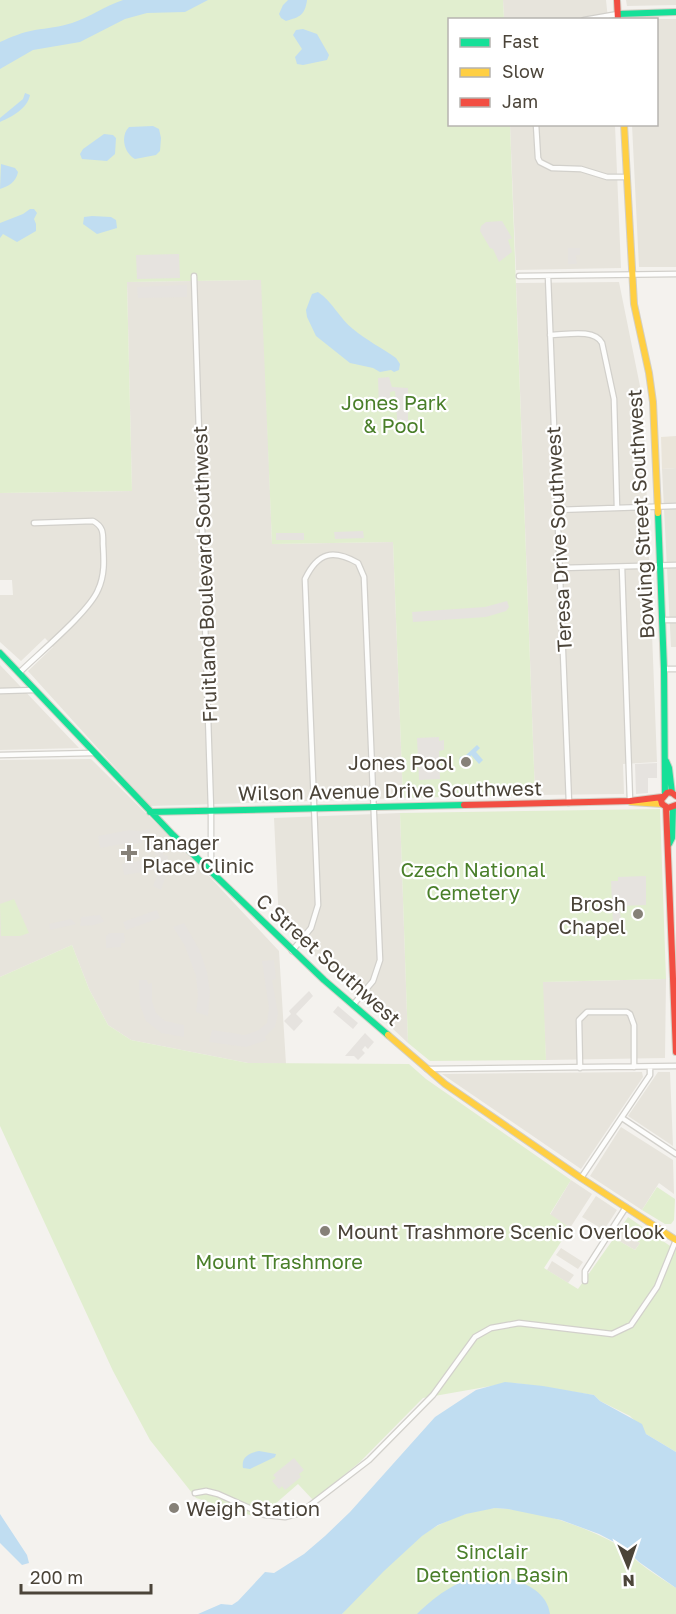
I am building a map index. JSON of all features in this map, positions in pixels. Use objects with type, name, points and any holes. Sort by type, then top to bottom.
[{"type":"main road","points":[[617,0],[618,17],[676,12]]},
{"type":"main road","name":"Bowling Street Southwest","points":[[624,126],[635,315],[653,394],[666,760],[669,768],[667,841],[674,934],[676,1052]]},
{"type":"main road","name":"C Street Southwest","points":[[0,653],[150,812],[292,951],[353,1005],[445,1084],[580,1178],[676,1240]]},
{"type":"main road","name":"Wilson Avenue Drive Southwest","points":[[150,812],[667,799],[675,805]]},
{"type":"main road","name":"Bowling Street Southwest","points":[[669,844],[672,838],[675,805]]},
{"type":"street","points":[[536,126],[538,158],[545,166],[581,169],[607,177],[627,177]]},
{"type":"street","points":[[519,276],[676,274]]},
{"type":"street","name":"Fruitland Boulevard Southwest","points":[[194,276],[212,872]]},
{"type":"street","name":"Teresa Drive Southwest","points":[[548,276],[569,803]]},
{"type":"street","points":[[550,335],[592,334],[599,337],[602,343],[614,399],[617,508]]},
{"type":"street","points":[[556,510],[676,506]]},
{"type":"street","points":[[19,673],[92,602],[101,582],[104,567],[103,530],[100,524],[93,521],[34,523]]},
{"type":"street","points":[[292,951],[308,934],[317,911],[305,579],[310,568],[319,559],[333,555],[345,556],[358,563],[364,577],[380,960],[373,981],[353,1005]]},
{"type":"street","points":[[561,568],[676,565]]},
{"type":"street","points":[[622,567],[630,801]]},
{"type":"street","points":[[662,620],[676,620]]},
{"type":"street","points":[[664,669],[676,669]]},
{"type":"street","points":[[0,691],[34,690]]},
{"type":"street","points":[[0,755],[93,753]]},
{"type":"street","points":[[580,1068],[579,1020],[586,1012],[627,1012],[630,1014],[634,1025],[634,1067]]},
{"type":"street","points":[[427,1069],[676,1066]]},
{"type":"street","points":[[580,1178],[650,1075],[650,1067]]},
{"type":"street","points":[[622,1118],[676,1154]]},
{"type":"street","points":[[585,1281],[585,1271],[626,1207]]},
{"type":"street","points":[[195,1493],[213,1492],[265,1515],[285,1517],[300,1513],[369,1460],[419,1410],[475,1337],[483,1332],[491,1328],[519,1323],[612,1334],[631,1325],[657,1287],[676,1240]]},
{"type":"shaded area","points":[[503,0],[606,0],[608,18],[504,18]]},
{"type":"shaded area","points":[[626,0],[676,0],[676,5],[627,6]]},
{"type":"shaded area","points":[[658,19],[676,19],[676,267],[639,267],[632,126],[658,126]]},
{"type":"shaded area","points":[[510,126],[615,126],[621,268],[516,270]]},
{"type":"shaded area","points":[[502,221],[512,238],[508,240],[512,252],[499,262],[480,231],[481,226],[486,222]]},
{"type":"shaded area","points":[[568,248],[580,248],[580,255],[576,255],[577,264],[568,264]]},
{"type":"shaded area","points":[[179,254],[180,278],[137,279],[136,255]]},
{"type":"shaded area","points":[[262,280],[272,544],[393,542],[403,798],[150,806],[28,671],[53,647],[45,638],[21,661],[0,642],[0,595],[13,595],[12,580],[0,580],[0,493],[132,491],[127,282]]},
{"type":"shaded area","points":[[619,282],[643,401],[657,762],[623,764],[624,794],[535,795],[516,283]]},
{"type":"shaded area","points":[[187,285],[187,297],[138,298],[137,287]]},
{"type":"shaded area","points":[[389,377],[392,387],[408,388],[408,426],[418,425],[417,434],[412,435],[411,431],[398,432],[395,391],[390,392],[391,408],[379,408],[378,378]]},
{"type":"shaded area","points":[[676,436],[676,468],[662,469],[661,437]]},
{"type":"shaded area","points":[[676,468],[676,647],[671,647],[662,469]]},
{"type":"shaded area","points":[[363,531],[364,538],[335,539],[334,532]]},
{"type":"shaded area","points":[[276,533],[304,533],[304,540],[276,540]]},
{"type":"shaded area","points":[[507,601],[509,607],[506,611],[486,617],[413,622],[412,612],[485,607]]},
{"type":"shaded area","points":[[0,665],[79,748],[0,750]]},
{"type":"shaded area","points":[[439,737],[439,741],[444,740],[444,750],[439,751],[440,779],[419,780],[417,738]]},
{"type":"shaded area","points":[[91,759],[208,875],[279,951],[286,1064],[248,1063],[131,1040],[108,1025],[89,989],[72,945],[0,977],[0,760]]},
{"type":"shaded area","points":[[657,763],[657,778],[648,778],[648,793],[636,794],[635,764]]},
{"type":"shaded area","points":[[400,813],[408,1043],[279,922],[274,818]]},
{"type":"shaded area","points":[[150,829],[150,837],[142,840],[142,843],[133,844],[132,842],[100,848],[98,836]]},
{"type":"shaded area","points":[[155,847],[164,848],[163,855],[168,856],[161,890],[153,886],[157,876],[159,856],[155,855]]},
{"type":"shaded area","points":[[154,858],[155,870],[124,875],[122,864]]},
{"type":"shaded area","points":[[646,876],[646,905],[620,906],[621,924],[613,924],[611,881],[618,881],[618,877]]},
{"type":"shaded area","points":[[157,910],[160,918],[126,930],[123,922]]},
{"type":"shaded area","points":[[100,915],[104,922],[80,926],[81,917]]},
{"type":"shaded area","points":[[71,919],[76,924],[50,930],[49,924]]},
{"type":"shaded area","points":[[184,923],[200,951],[207,972],[210,992],[208,1016],[196,1012],[198,996],[196,976],[185,946],[173,927]]},
{"type":"shaded area","points":[[110,933],[124,933],[125,943],[121,943],[121,947],[106,948],[106,936]]},
{"type":"shaded area","points":[[274,960],[276,979],[272,980],[278,1014],[275,1027],[265,1037],[267,1040],[246,1047],[209,1042],[212,1030],[245,1035],[259,1030],[267,1023],[269,1008],[262,961]]},
{"type":"shaded area","points":[[666,979],[665,1058],[546,1060],[542,982]]},
{"type":"shaded area","points":[[139,980],[147,980],[148,984],[152,983],[152,1001],[156,1013],[165,1021],[184,1025],[184,1037],[161,1033],[146,1021],[140,1005]]},
{"type":"shaded area","points":[[309,991],[313,996],[296,1014],[303,1021],[294,1031],[284,1021],[291,1014],[289,1011]]},
{"type":"shaded area","points":[[338,1006],[358,1023],[353,1029],[333,1012]]},
{"type":"shaded area","points":[[365,1033],[374,1042],[368,1049],[365,1046],[362,1050],[365,1053],[358,1060],[354,1056],[345,1056]]},
{"type":"shaded area","points":[[642,1072],[643,1077],[581,1169],[442,1074]]},
{"type":"shaded area","points":[[658,1072],[670,1072],[673,1146],[628,1116]]},
{"type":"shaded area","points":[[621,1127],[673,1160],[674,1194],[659,1183],[642,1210],[590,1176]]},
{"type":"shaded area","points":[[571,1180],[592,1194],[570,1228],[550,1215]]},
{"type":"shaded area","points":[[596,1196],[617,1210],[604,1230],[582,1217]]},
{"type":"shaded area","points":[[619,1230],[640,1243],[635,1250],[614,1238]]},
{"type":"shaded area","points":[[561,1248],[583,1262],[578,1269],[556,1255]]},
{"type":"shaded area","points":[[552,1261],[574,1275],[568,1283],[547,1270]]},
{"type":"shaded area","points":[[294,1458],[304,1470],[299,1474],[301,1477],[285,1490],[282,1486],[279,1489],[272,1481],[276,1478],[273,1475]]},
{"type":"green space","name":"Jones Park & Pool","points":[[0,0],[503,0],[504,18],[448,18],[448,126],[510,126],[535,795],[403,798],[393,542],[272,544],[261,280],[127,282],[132,491],[0,493]]},
{"type":"green space","name":"Czech National Cemetery","points":[[660,809],[666,979],[543,982],[546,1060],[430,1061],[408,1043],[400,813]]},
{"type":"green space","points":[[14,899],[29,933],[20,936],[1,936],[0,904]]},
{"type":"green space","name":"Mount Trashmore","points":[[72,945],[89,989],[108,1025],[131,1040],[248,1063],[409,1064],[426,1079],[571,1180],[550,1214],[570,1228],[544,1268],[578,1289],[614,1238],[635,1250],[640,1243],[619,1230],[628,1217],[676,1250],[676,1452],[646,1434],[630,1416],[600,1401],[594,1395],[515,1383],[423,1398],[360,1462],[313,1500],[298,1484],[259,1518],[196,1498],[150,1440],[113,1371],[0,1126],[0,977]]},
{"type":"green space","points":[[657,1187],[675,1199],[674,1220],[671,1224],[665,1224],[642,1210]]},
{"type":"green space","name":"Sinclair Detention Basin","points":[[495,1508],[543,1515],[590,1531],[623,1547],[642,1565],[676,1588],[676,1614],[342,1614],[386,1566],[412,1543],[444,1522],[458,1516]]},
{"type":"water","points":[[123,0],[208,0],[185,12],[147,13],[125,19],[80,42],[33,50],[0,69],[0,42],[26,32],[72,23]]},
{"type":"water","points":[[288,0],[307,0],[301,15],[286,21],[279,14]]},
{"type":"water","points":[[303,29],[317,34],[329,55],[327,60],[297,64],[295,57],[302,49],[293,35],[296,30]]},
{"type":"water","points":[[25,93],[30,95],[23,108],[0,122],[0,118],[23,99]]},
{"type":"water","points":[[153,126],[159,129],[160,151],[156,155],[135,159],[128,153],[124,144],[126,131],[129,127]]},
{"type":"water","points":[[104,134],[113,135],[116,138],[115,154],[107,161],[82,159],[80,154],[83,149]]},
{"type":"water","points":[[1,164],[15,168],[18,172],[12,183],[0,189]]},
{"type":"water","points":[[34,209],[37,213],[34,219],[36,231],[17,242],[3,234],[0,238],[0,223]]},
{"type":"water","points":[[84,217],[111,217],[116,220],[117,228],[97,234],[83,224]]},
{"type":"water","points":[[318,292],[353,329],[396,358],[400,364],[399,370],[380,372],[373,368],[350,363],[316,336],[306,310],[312,294]]},
{"type":"water","points":[[477,745],[480,748],[476,752],[483,760],[479,764],[471,755],[468,764],[461,766],[460,757],[465,756]]},
{"type":"water","points":[[505,1382],[594,1395],[600,1401],[642,1424],[646,1434],[676,1452],[676,1588],[639,1562],[622,1546],[599,1534],[561,1520],[495,1508],[466,1514],[438,1525],[422,1536],[342,1614],[198,1614],[221,1604],[232,1605],[265,1572],[274,1573],[304,1554],[350,1512],[435,1417],[476,1390]]},
{"type":"water","points":[[259,1451],[276,1454],[275,1457],[250,1469],[243,1468],[246,1456]]},
{"type":"water","points":[[0,1514],[27,1555],[29,1563],[22,1565],[0,1543]]},
{"type":"water","name":"Sinclair Detention Basin","points":[[490,1574],[518,1581],[535,1590],[547,1605],[550,1614],[417,1614],[450,1588],[470,1579]]},
{"type":"traffic: fast","points":[[618,14],[676,12]]},
{"type":"traffic: fast","points":[[658,513],[664,669],[665,794]]},
{"type":"traffic: fast","points":[[0,653],[173,835],[324,980],[388,1035]]},
{"type":"traffic: fast","points":[[666,761],[672,793]]},
{"type":"traffic: fast","points":[[150,812],[464,805]]},
{"type":"traffic: fast","points":[[669,844],[672,838],[673,807]]},
{"type":"traffic: slow","points":[[624,126],[634,304],[653,402],[658,513]]},
{"type":"traffic: slow","points":[[631,802],[662,804]]},
{"type":"traffic: slow","points":[[388,1035],[445,1084],[676,1240]]},
{"type":"traffic: jam","points":[[617,0],[618,18]]},
{"type":"traffic: jam","points":[[676,796],[671,792],[667,793],[661,800],[662,804],[668,808],[676,805]]},
{"type":"traffic: jam","points":[[464,805],[630,801],[662,797]]},
{"type":"traffic: jam","points":[[666,807],[676,1052]]},
{"type":"place","name":"Jones Pool","points":[[466,762]]},
{"type":"place","name":"Tanager Place Clinic","points":[[129,853]]},
{"type":"place","name":"Brosh Chapel","points":[[638,914]]},
{"type":"place","name":"Mount Trashmore Scenic Overlook","points":[[325,1231]]},
{"type":"place","name":"Weigh Station","points":[[174,1508]]}]
